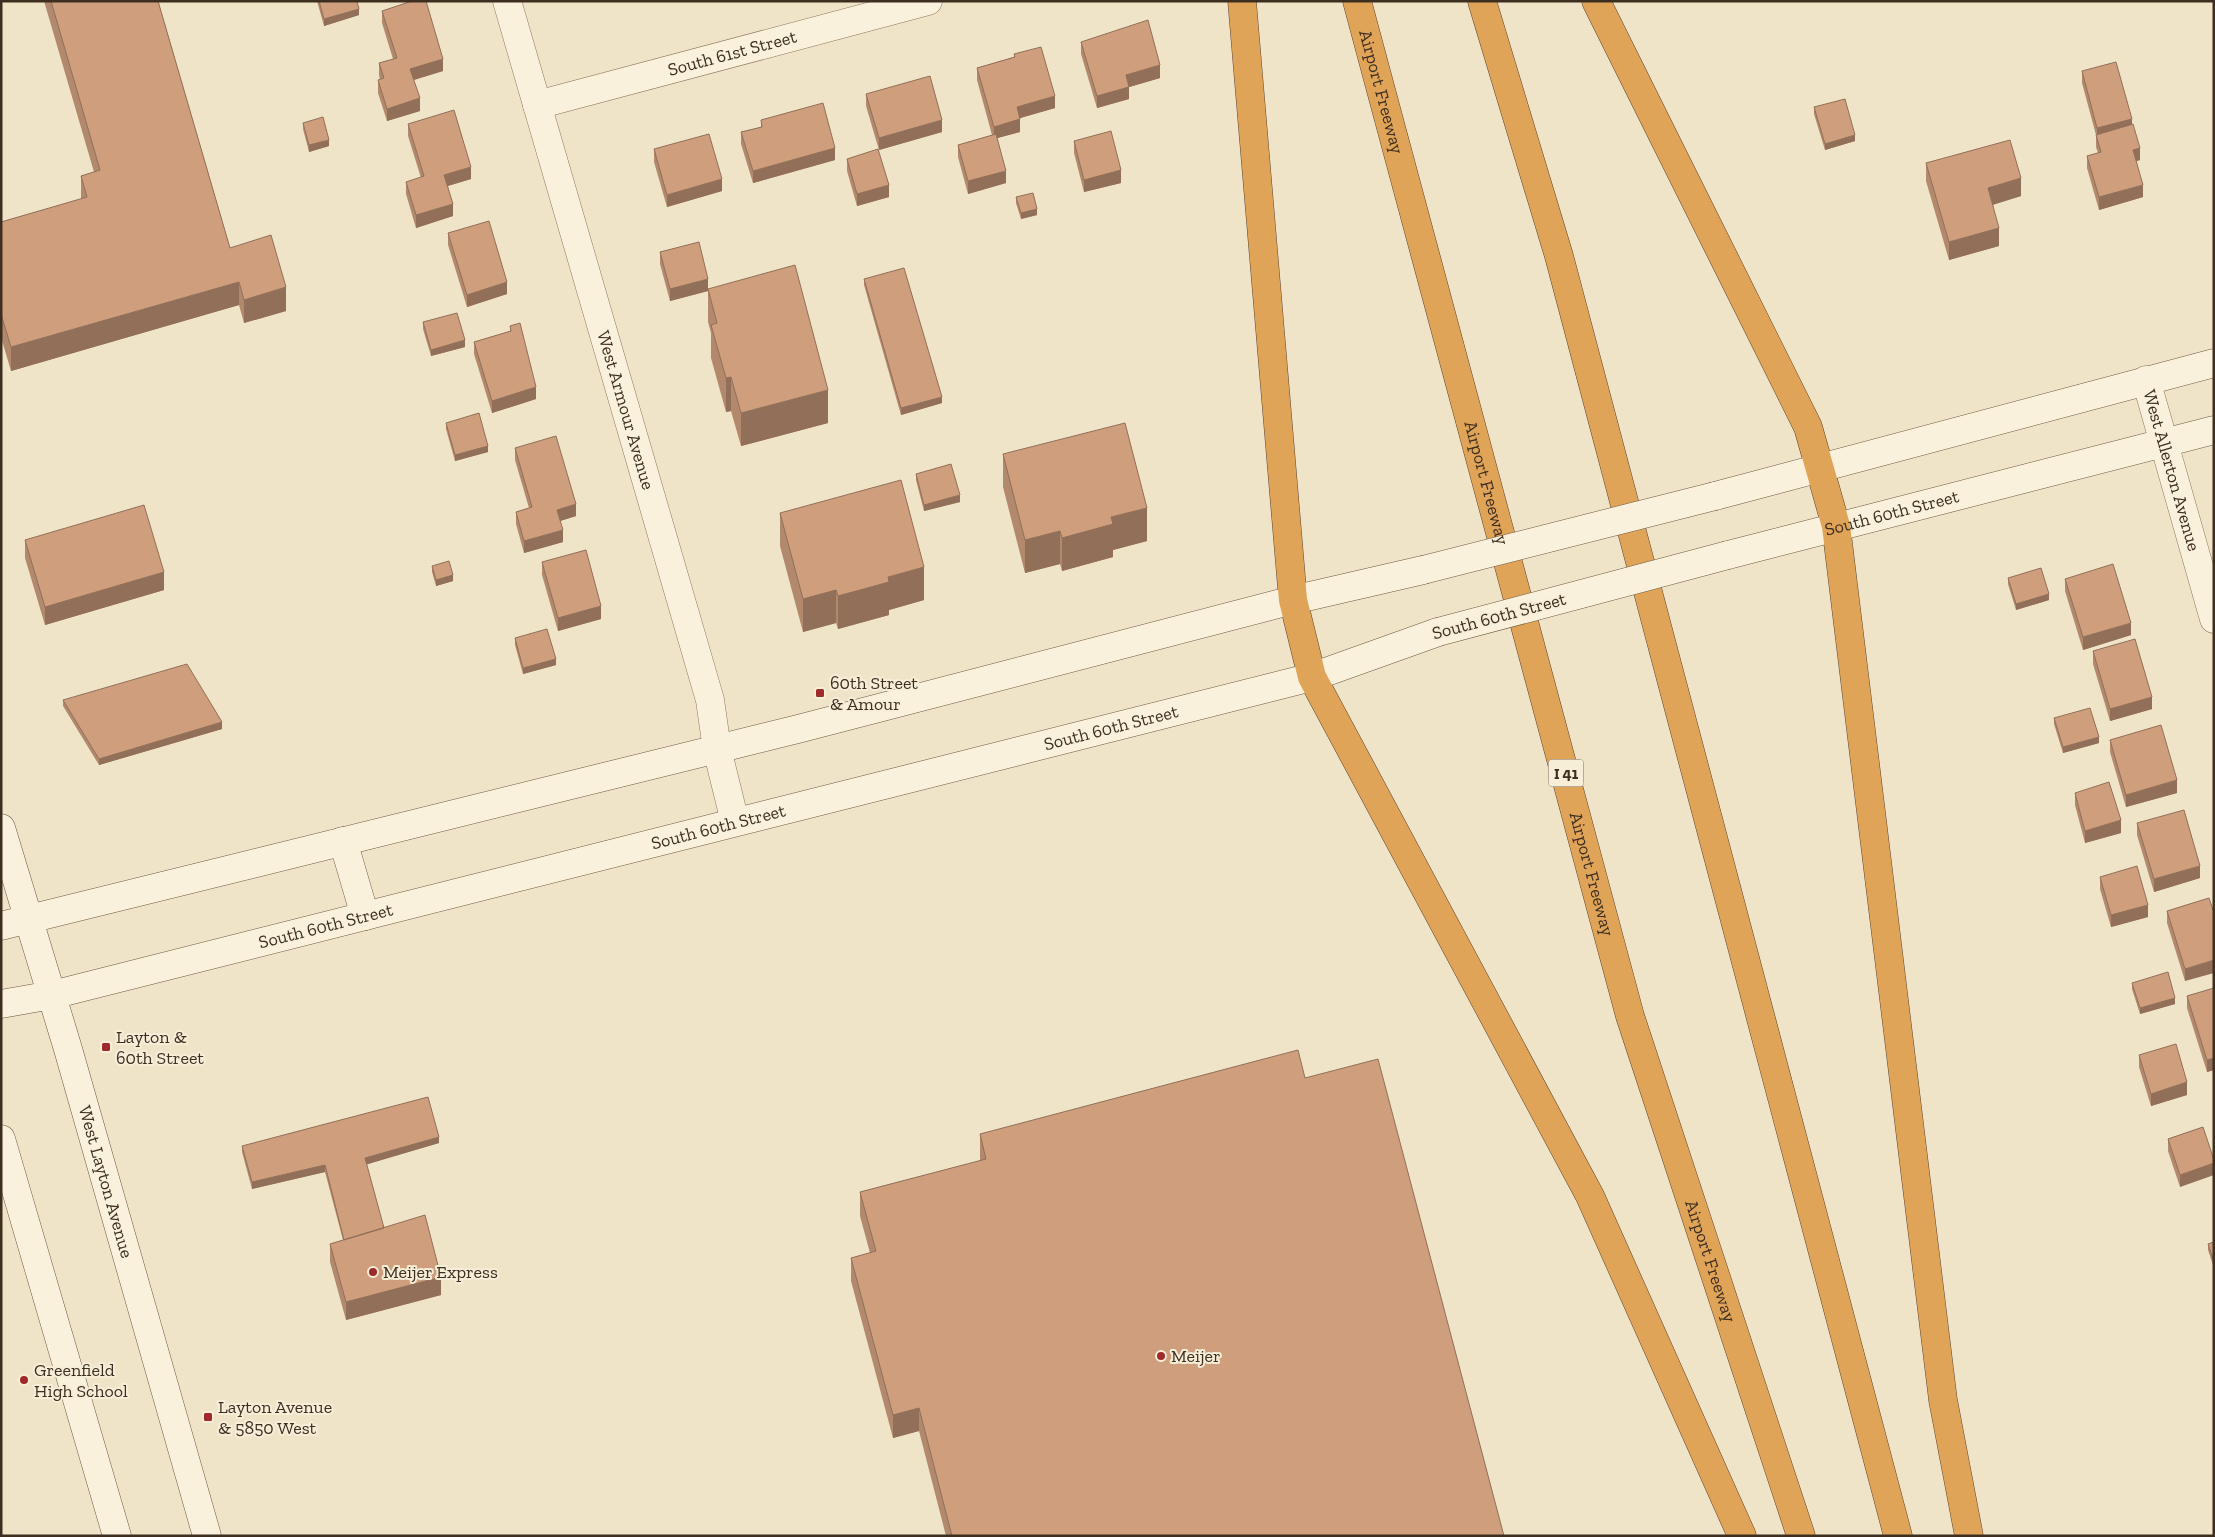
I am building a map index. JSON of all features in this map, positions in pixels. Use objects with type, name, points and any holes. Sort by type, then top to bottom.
[{"type":"highway","points":[[1242,1],[1293,600],[1312,678],[1590,1196],[1742,1536]]},
{"type":"highway","name":"Airport Freeway","points":[[1357,1],[1630,1016],[1801,1536]]},
{"type":"highway","points":[[1482,1],[1559,256],[1898,1536]]},
{"type":"highway","points":[[1596,1],[1808,427],[1836,526],[1943,1400],[1969,1536]]},
{"type":"main road","name":"West Armour Avenue","points":[[507,1],[710,700],[717,749],[735,822]]},
{"type":"main road","name":"South 61st Street","points":[[537,105],[928,1]]},
{"type":"main road","points":[[1,926],[717,749],[1293,600],[1423,570],[1715,496],[1820,466],[2214,363]]},
{"type":"main road","name":"West Allerton Avenue","points":[[2146,380],[2214,619]]},
{"type":"main road","name":"South 60th Street","points":[[1,1004],[52,995],[1312,678],[1438,632],[1836,526],[2214,430]]},
{"type":"main road","name":"West Layton Avenue","points":[[1,828],[27,919],[52,995],[207,1536]]},
{"type":"main road","points":[[343,841],[365,916]]},
{"type":"main road","points":[[1,1139],[117,1536]]},
{"type":"building","points":[[51,1],[158,1],[230,248],[271,235],[286,287],[244,300],[239,282],[11,347],[1,314],[1,222],[87,197],[81,176],[100,170]]},
{"type":"building","points":[[319,1],[357,1],[359,9],[324,19]]},
{"type":"building","points":[[412,1],[426,1],[443,59],[410,69],[420,98],[387,109],[378,80],[384,78],[379,63],[397,58],[382,11]]},
{"type":"building","points":[[1148,20],[1160,65],[1126,75],[1129,87],[1097,96],[1081,42]]},
{"type":"building","points":[[1041,47],[1055,96],[1017,107],[1020,119],[994,127],[977,68],[1015,57],[1014,54]]},
{"type":"building","points":[[2116,62],[2132,119],[2097,128],[2082,71]]},
{"type":"building","points":[[930,76],[942,120],[879,138],[866,94]]},
{"type":"building","points":[[1845,99],[1855,135],[1825,144],[1814,107]]},
{"type":"building","points":[[823,103],[835,148],[753,171],[741,132],[762,127],[761,120]]},
{"type":"building","points":[[454,110],[471,167],[444,175],[453,204],[416,215],[406,182],[424,176],[408,124]]},
{"type":"building","points":[[323,117],[329,140],[309,145],[303,123]]},
{"type":"building","points":[[2133,124],[2140,148],[2133,150],[2143,185],[2099,197],[2087,156],[2101,152],[2096,135]]},
{"type":"building","points":[[1111,131],[1121,170],[1084,180],[1074,141]]},
{"type":"building","points":[[709,134],[722,179],[667,195],[654,149]]},
{"type":"building","points":[[996,134],[1006,171],[968,181],[958,145]]},
{"type":"building","points":[[2010,140],[2021,178],[1988,188],[1999,228],[1949,242],[1926,163]]},
{"type":"building","points":[[878,149],[889,185],[857,194],[847,159]]},
{"type":"building","points":[[1033,193],[1037,209],[1021,213],[1016,197]]},
{"type":"building","points":[[489,221],[507,282],[467,295],[448,233]]},
{"type":"building","points":[[699,242],[708,279],[670,289],[660,252]]},
{"type":"building","points":[[795,265],[828,390],[741,413],[731,377],[726,378],[711,325],[717,323],[708,289]]},
{"type":"building","points":[[904,268],[942,397],[901,408],[864,279]]},
{"type":"building","points":[[457,313],[465,340],[431,350],[423,322]]},
{"type":"building","points":[[520,323],[536,387],[492,401],[474,342],[511,331],[510,326]]},
{"type":"building","points":[[479,413],[488,446],[455,455],[446,423]]},
{"type":"building","points":[[1125,423],[1147,508],[1111,517],[1113,524],[1062,538],[1060,531],[1025,540],[1003,454]]},
{"type":"building","points":[[556,436],[576,504],[557,510],[563,530],[524,541],[516,512],[532,507],[515,448]]},
{"type":"building","points":[[951,464],[960,495],[924,505],[916,474]]},
{"type":"building","points":[[901,480],[924,567],[888,577],[889,582],[838,596],[836,590],[803,599],[780,513]]},
{"type":"building","points":[[144,505],[164,572],[45,607],[25,540]]},
{"type":"building","points":[[586,550],[601,606],[558,618],[542,562]]},
{"type":"building","points":[[449,561],[453,575],[436,580],[432,566]]},
{"type":"building","points":[[2113,564],[2131,623],[2083,637],[2065,579]]},
{"type":"building","points":[[2041,568],[2049,594],[2016,604],[2008,578]]},
{"type":"building","points":[[547,629],[556,659],[523,668],[515,638]]},
{"type":"building","points":[[2135,639],[2152,697],[2110,709],[2093,651]]},
{"type":"building","points":[[187,664],[222,722],[99,759],[63,700]]},
{"type":"building","points":[[2090,708],[2099,737],[2063,747],[2054,718]]},
{"type":"building","points":[[2161,725],[2177,780],[2126,795],[2110,740]]},
{"type":"building","points":[[2109,782],[2121,820],[2085,831],[2075,793]]},
{"type":"building","points":[[2184,810],[2200,866],[2154,879],[2137,823]]},
{"type":"building","points":[[2137,866],[2148,905],[2111,915],[2100,877]]},
{"type":"building","points":[[2209,898],[2214,913],[2214,960],[2185,969],[2167,911]]},
{"type":"building","points":[[2168,972],[2175,998],[2140,1008],[2132,983]]},
{"type":"building","points":[[2214,988],[2214,1058],[2207,1060],[2187,996]]},
{"type":"building","points":[[2176,1044],[2187,1082],[2151,1094],[2139,1055]]},
{"type":"building","name":"Meijer","points":[[1298,1050],[1305,1078],[1378,1059],[1504,1536],[952,1536],[919,1408],[893,1415],[851,1258],[876,1251],[860,1192],[986,1159],[980,1134]]},
{"type":"building","points":[[428,1097],[439,1137],[365,1158],[384,1228],[344,1240],[325,1165],[252,1182],[242,1146]]},
{"type":"building","points":[[2203,1127],[2214,1163],[2180,1175],[2168,1139]]},
{"type":"building","points":[[425,1215],[441,1277],[346,1302],[330,1244]]},
{"type":"building","points":[[2214,1242],[2214,1262],[2208,1244]]},
{"type":"place","name":"60th Street & Amour","points":[[820,693]]},
{"type":"place","name":"Layton & 60th Street","points":[[106,1047]]},
{"type":"place","name":"Meijer Express","points":[[373,1272]]},
{"type":"place","name":"Meijer","points":[[1161,1356]]},
{"type":"place","name":"Greenfield High School","points":[[24,1380]]},
{"type":"place","name":"Layton Avenue & 5850 West","points":[[208,1417]]}]
